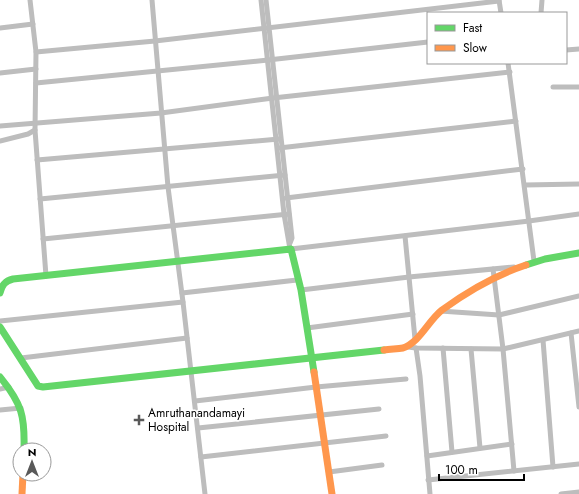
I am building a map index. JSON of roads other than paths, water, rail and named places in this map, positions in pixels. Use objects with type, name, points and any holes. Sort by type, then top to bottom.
[{"type":"street","points":[[30,0],[36,52],[35,130],[46,276]]},
{"type":"street","points":[[152,0],[164,149],[195,401],[204,494]]},
{"type":"street","points":[[261,0],[267,28]]},
{"type":"street","points":[[266,0],[267,28],[287,214],[288,239],[291,247],[297,280],[301,290],[332,494]]},
{"type":"street","points":[[36,52],[155,41],[499,0],[501,12]]},
{"type":"street","points":[[541,12],[542,0]]},
{"type":"street","points":[[0,28],[33,24]]},
{"type":"street","points":[[36,83],[270,60],[427,42]]},
{"type":"street","points":[[567,50],[579,49]]},
{"type":"street","points":[[508,64],[534,261]]},
{"type":"street","points":[[0,73],[36,69]]},
{"type":"street","points":[[0,126],[161,113],[275,98],[510,72]]},
{"type":"street","points":[[553,88],[579,87]]},
{"type":"street","points":[[280,148],[516,121]]},
{"type":"street","points":[[0,141],[28,134],[35,130]]},
{"type":"street","points":[[37,160],[279,139]]},
{"type":"street","points":[[285,198],[523,169]]},
{"type":"street","points":[[40,199],[282,175]]},
{"type":"street","points":[[525,185],[579,184]]},
{"type":"street","points":[[43,238],[287,214]]},
{"type":"street","points":[[0,293],[2,284],[9,279],[177,262],[291,247],[405,236],[579,214]]},
{"type":"street","points":[[405,236],[415,339]]},
{"type":"street","points":[[408,346],[440,312],[495,278],[534,261],[579,253]]},
{"type":"street","points":[[301,290],[409,277],[522,266]]},
{"type":"street","points":[[493,269],[503,349],[514,471]]},
{"type":"street","points":[[182,294],[297,280]]},
{"type":"street","points":[[440,312],[499,315],[579,296]]},
{"type":"street","points":[[0,321],[183,302]]},
{"type":"street","points":[[307,328],[413,314]]},
{"type":"street","points":[[0,327],[35,382],[40,387],[191,372],[408,346],[416,348],[503,349],[579,331]]},
{"type":"street","points":[[571,333],[579,408]]},
{"type":"street","points":[[21,358],[187,338]]},
{"type":"street","points":[[543,340],[554,467]]},
{"type":"street","points":[[416,348],[430,494]]},
{"type":"street","points":[[443,348],[452,452]]},
{"type":"street","points":[[471,348],[480,448]]},
{"type":"street","points":[[0,377],[9,387],[21,408],[24,420],[24,442]]},
{"type":"street","points":[[195,401],[316,387],[406,379]]},
{"type":"street","points":[[0,388],[9,387]]},
{"type":"street","points":[[0,410],[21,408]]},
{"type":"street","points":[[198,428],[379,409]]},
{"type":"street","points":[[201,457],[386,436]]},
{"type":"street","points":[[427,456],[512,444]]},
{"type":"street","points":[[428,480],[579,464]]},
{"type":"street","points":[[328,472],[382,465]]},
{"type":"street","points":[[22,494],[23,482]]},
{"type":"street","points":[[561,494],[579,492]]},
{"type":"place","name":"Amruthanandamayi Hospital","points":[[139,420]]}]
